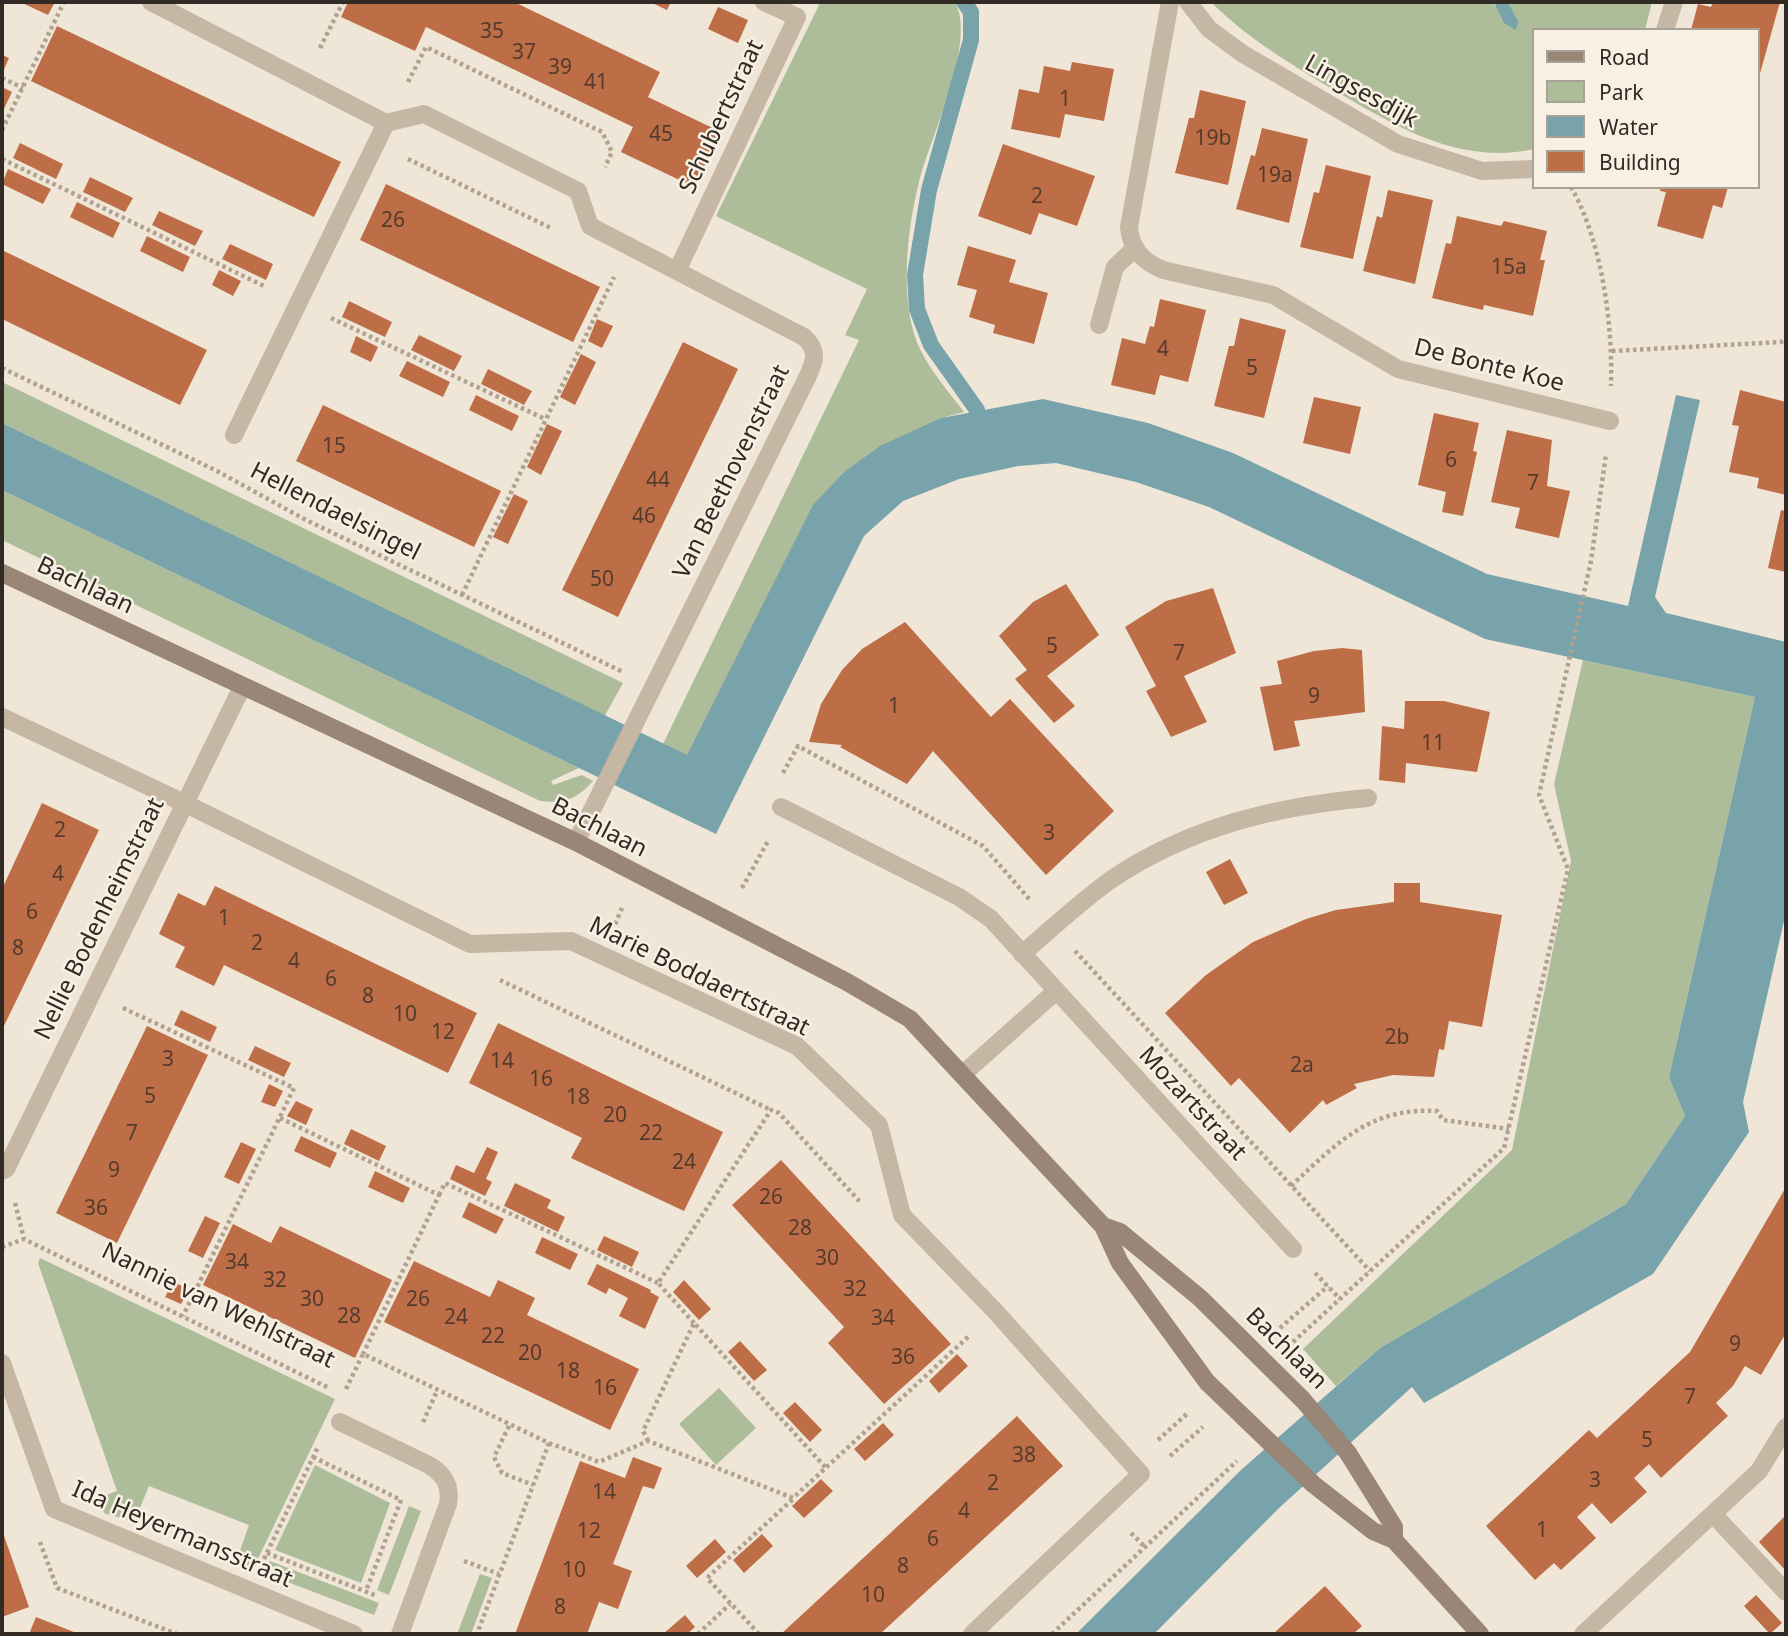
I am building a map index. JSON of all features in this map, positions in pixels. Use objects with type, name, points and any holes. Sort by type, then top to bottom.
[{"type":"street","points":[[151,2],[386,124],[234,435]]},
{"type":"street","name":"Schubertstraat","points":[[677,271],[797,17],[764,2]]},
{"type":"street","points":[[1098,324],[1115,267],[1134,249],[1129,227],[1170,2]]},
{"type":"street","name":"Lingsesdijk","points":[[1188,2],[1209,29],[1243,54],[1398,144],[1482,171],[1532,169]]},
{"type":"street","points":[[1666,28],[1674,2]]},
{"type":"street","name":"Van Beethovenstraat","points":[[386,124],[424,114],[578,191],[590,226],[804,337],[816,355],[576,842]]},
{"type":"street","name":"De Bonte Koe","points":[[1134,249],[1150,265],[1163,270],[1273,295],[1398,369],[1610,421]]},
{"type":"street","name":"Bachlaan","points":[[2,573],[576,842],[846,982],[910,1019],[1103,1226],[1120,1263],[1208,1382],[1313,1484],[1374,1531],[1394,1540],[1480,1634]]},
{"type":"street","name":"Nellie Bodenheimstraat","points":[[4,1170],[242,687]]},
{"type":"street","name":"Marie Boddaertstraat","points":[[2,717],[470,944],[571,942],[796,1046],[879,1125],[902,1215],[995,1311],[1141,1474]]},
{"type":"street","points":[[1022,954],[1112,880],[1208,831],[1241,818],[1278,809],[1368,798]]},
{"type":"street","name":"Mozartstraat","points":[[783,809],[959,897],[991,919],[1055,992],[1293,1248]]},
{"type":"street","points":[[963,1074],[1055,992]]},
{"type":"street","name":"Bachlaan","points":[[1103,1226],[1120,1232],[1200,1298],[1303,1400],[1348,1453],[1394,1527],[1394,1540]]},
{"type":"street","name":"Ida Heyermansstraat","points":[[2,1363],[54,1509],[354,1634]]},
{"type":"street","points":[[340,1422],[429,1465],[440,1472],[450,1490],[400,1634]]},
{"type":"street","points":[[1583,1634],[1759,1471],[1786,1427]]},
{"type":"street","points":[[972,1634],[1141,1474]]},
{"type":"street","points":[[1713,1514],[1786,1592]]},
{"type":"path","points":[[2,130],[64,2]]},
{"type":"path","points":[[303,80],[343,2]]},
{"type":"path","points":[[386,124],[426,47],[602,132],[612,152],[586,211]]},
{"type":"path","points":[[2,78],[23,88]]},
{"type":"path","points":[[377,144],[560,232]]},
{"type":"path","points":[[1266,1366],[1504,1147],[1509,1129],[1568,869],[1539,795],[1591,561],[1610,421],[1612,351],[1587,216],[1572,189]]},
{"type":"path","points":[[462,595],[629,246]]},
{"type":"path","points":[[1612,351],[1782,342],[1786,339]]},
{"type":"path","name":"Hellendaelsingel","points":[[2,368],[217,471],[306,520],[653,687]]},
{"type":"path","points":[[732,883],[743,888],[783,809]]},
{"type":"path","points":[[470,944],[483,971],[779,1113],[876,1219],[902,1215]]},
{"type":"path","points":[[91,992],[294,1088],[183,1317]]},
{"type":"path","points":[[658,1283],[771,1110]]},
{"type":"path","points":[[1292,1186],[1337,1144],[1374,1119],[1410,1110],[1437,1111],[1443,1120],[1509,1129]]},
{"type":"path","points":[[279,1118],[439,1195]]},
{"type":"path","points":[[2,1247],[24,1238],[4,1170]]},
{"type":"path","points":[[363,1354],[445,1183],[658,1283],[826,1468]]},
{"type":"path","name":"Nannie van Wehlstraat","points":[[24,1238],[344,1395],[363,1354],[509,1426],[599,1462],[648,1441]]},
{"type":"path","points":[[759,1634],[707,1578],[995,1311]]},
{"type":"path","points":[[694,1323],[643,1431],[648,1441],[793,1498]]},
{"type":"path","points":[[1141,1474],[1166,1460],[1228,1403]]},
{"type":"path","points":[[509,1426],[494,1457],[502,1473],[533,1485]]},
{"type":"path","points":[[249,1590],[323,1438]]},
{"type":"path","points":[[1052,1634],[1235,1463],[1267,1441]]},
{"type":"path","points":[[477,1634],[549,1443]]},
{"type":"path","points":[[313,1457],[401,1500],[366,1591]]},
{"type":"path","points":[[1129,1531],[1145,1547]]},
{"type":"path","points":[[267,1553],[410,1608]]},
{"type":"path","points":[[698,1634],[730,1604]]},
{"type":"green space","points":[[817,2],[955,2],[960,20],[956,65],[919,182],[908,244],[907,290],[909,312],[921,351],[935,375],[964,412],[941,418],[844,472],[814,505],[687,756],[663,744],[859,340],[845,335],[867,289],[716,216],[819,5]]},
{"type":"green space","points":[[1211,2],[1494,2],[1495,6],[1518,21],[1508,2],[1652,2],[1646,28],[1532,28],[1532,149],[1506,153],[1452,147],[1401,127],[1282,58],[1238,26]]},
{"type":"green space","points":[[2,382],[623,683],[604,717],[2,423]]},
{"type":"green space","points":[[2,490],[579,768],[551,781],[553,785],[582,775],[593,781],[570,799],[540,801],[2,540]]},
{"type":"green space","points":[[1583,660],[1755,697],[1669,1077],[1685,1116],[1626,1204],[1380,1348],[1336,1386],[1303,1349],[1512,1150],[1571,861],[1554,784]]},
{"type":"green space","points":[[40,1258],[335,1399],[253,1569],[236,1562],[249,1525],[149,1486],[134,1522],[104,1513],[99,1498],[117,1491],[38,1263]]},
{"type":"green space","points":[[719,1388],[756,1428],[716,1465],[679,1424]]},
{"type":"green space","points":[[315,1465],[390,1503],[361,1583],[275,1550]]},
{"type":"green space","points":[[409,1506],[421,1511],[389,1595],[377,1590]]},
{"type":"green space","points":[[270,1561],[379,1603],[374,1615],[264,1573]]},
{"type":"green space","points":[[480,1574],[492,1578],[471,1634],[457,1634]]},
{"type":"water","points":[[1494,2],[1508,2],[1518,21],[1516,30],[1504,23]]},
{"type":"water","points":[[1676,395],[1700,400],[1655,597],[1666,613],[1786,642],[1786,912],[1743,1102],[1749,1132],[1653,1274],[1424,1403],[1412,1387],[1278,1509],[1154,1634],[1076,1634],[1241,1470],[1380,1348],[1626,1204],[1685,1116],[1669,1077],[1755,697],[1485,639],[1209,507],[1136,482],[1056,463],[1018,466],[959,479],[903,501],[864,536],[716,834],[2,490],[2,423],[687,755],[813,505],[844,472],[880,446],[941,418],[1043,399],[1148,423],[1233,453],[1487,574],[1628,606]]},
{"type":"building","points":[[20,2],[55,2],[48,15]]},
{"type":"building","points":[[348,2],[514,2],[660,72],[648,97],[721,132],[694,187],[621,152],[633,127],[426,27],[415,51],[341,17]]},
{"type":"building","points":[[650,2],[671,2],[667,10]]},
{"type":"building","points":[[1713,2],[1780,2],[1760,73],[1760,28],[1692,28],[1698,4],[1711,7]]},
{"type":"building","points":[[718,7],[748,20],[738,43],[708,29]]},
{"type":"building","points":[[57,26],[341,162],[314,217],[31,81]]},
{"type":"building","points":[[2,55],[9,58],[2,74]]},
{"type":"building","points":[[1072,62],[1114,69],[1104,121],[1065,114],[1060,138],[1011,129],[1019,89],[1039,93],[1044,66],[1070,71]]},
{"type":"building","points":[[2,87],[12,92],[2,113]]},
{"type":"building","points":[[1200,90],[1246,101],[1228,185],[1175,173],[1189,118],[1194,118]]},
{"type":"building","points":[[1262,128],[1308,139],[1289,223],[1236,209],[1251,155],[1255,156]]},
{"type":"building","points":[[20,143],[63,164],[56,179],[13,158]]},
{"type":"building","points":[[1003,144],[1095,176],[1077,226],[1039,213],[1031,235],[978,216]]},
{"type":"building","points":[[1326,165],[1371,176],[1353,259],[1300,247],[1314,192],[1319,193]]},
{"type":"building","points":[[8,169],[51,189],[43,204],[2,184]]},
{"type":"building","points":[[90,177],[133,198],[125,212],[83,192]]},
{"type":"building","points":[[386,184],[600,287],[573,342],[360,240]]},
{"type":"building","points":[[1727,189],[1722,208],[1713,205],[1703,239],[1657,226],[1666,192],[1660,191]]},
{"type":"building","points":[[1388,190],[1433,200],[1415,284],[1363,271],[1377,216],[1382,218]]},
{"type":"building","points":[[77,202],[120,223],[113,238],[70,217]]},
{"type":"building","points":[[159,211],[203,231],[195,246],[152,225]]},
{"type":"building","points":[[1457,216],[1501,226],[1504,221],[1547,231],[1540,260],[1545,260],[1533,316],[1484,305],[1483,310],[1432,298],[1446,243],[1451,244]]},
{"type":"building","points":[[147,236],[190,257],[183,272],[140,251]]},
{"type":"building","points":[[230,244],[273,264],[266,280],[222,259]]},
{"type":"building","points":[[968,246],[1016,260],[1009,282],[1048,293],[1034,344],[993,333],[995,325],[969,317],[977,290],[957,285]]},
{"type":"building","points":[[2,250],[207,350],[180,405],[2,319]]},
{"type":"building","points":[[219,270],[241,281],[233,296],[212,285]]},
{"type":"building","points":[[1160,299],[1206,310],[1188,382],[1160,375],[1155,395],[1111,385],[1122,338],[1145,344],[1150,326],[1154,327]]},
{"type":"building","points":[[349,301],[392,322],[385,337],[342,317]]},
{"type":"building","points":[[1240,318],[1286,330],[1264,418],[1214,406],[1229,346],[1234,346]]},
{"type":"building","points":[[597,319],[613,326],[602,348],[588,341]]},
{"type":"building","points":[[419,335],[462,356],[454,371],[411,350]]},
{"type":"building","points":[[356,336],[378,347],[371,362],[350,352]]},
{"type":"building","points":[[683,342],[738,369],[618,617],[562,590]]},
{"type":"building","points":[[581,354],[596,362],[575,405],[560,397]]},
{"type":"building","points":[[407,361],[450,382],[443,397],[399,376]]},
{"type":"building","points":[[488,369],[532,391],[524,405],[481,384]]},
{"type":"building","points":[[1740,390],[1786,402],[1786,495],[1757,488],[1759,478],[1729,472],[1739,426],[1732,425]]},
{"type":"building","points":[[476,395],[519,416],[512,431],[469,410]]},
{"type":"building","points":[[1314,397],[1361,407],[1350,454],[1303,443]]},
{"type":"building","points":[[323,405],[501,491],[474,547],[296,461]]},
{"type":"building","points":[[1434,413],[1479,423],[1473,451],[1477,452],[1463,516],[1442,512],[1446,492],[1418,485]]},
{"type":"building","points":[[547,424],[562,431],[541,475],[527,467]]},
{"type":"building","points":[[1507,430],[1552,440],[1547,486],[1570,491],[1559,538],[1515,528],[1520,508],[1491,502]]},
{"type":"building","points":[[514,494],[528,501],[508,544],[493,537]]},
{"type":"building","points":[[1781,510],[1786,511],[1786,572],[1768,568]]},
{"type":"building","points":[[1066,584],[1099,635],[1047,676],[1075,706],[1054,723],[1015,679],[1027,670],[999,636],[1033,602]]},
{"type":"building","points":[[1213,588],[1236,653],[1184,676],[1207,722],[1171,737],[1146,691],[1156,686],[1125,627],[1166,601]]},
{"type":"building","points":[[905,622],[991,717],[1010,699],[1114,811],[1046,875],[933,751],[907,784],[840,747],[842,745],[809,742],[821,704],[842,670],[862,649]]},
{"type":"building","points":[[1342,648],[1362,650],[1365,712],[1294,721],[1300,746],[1274,751],[1260,687],[1282,684],[1277,661],[1314,651]]},
{"type":"building","points":[[1405,701],[1444,701],[1490,712],[1477,772],[1406,763],[1405,783],[1379,780],[1382,726],[1404,729]]},
{"type":"building","points":[[42,803],[99,830],[2,1030],[2,889]]},
{"type":"building","points":[[1230,859],[1248,893],[1224,905],[1206,872]]},
{"type":"building","points":[[1394,883],[1420,883],[1420,902],[1502,915],[1482,1027],[1449,1021],[1444,1050],[1439,1049],[1434,1077],[1393,1075],[1354,1084],[1357,1088],[1326,1105],[1323,1100],[1290,1133],[1239,1078],[1231,1086],[1165,1013],[1206,975],[1253,942],[1306,919],[1336,910],[1394,902]]},
{"type":"building","points":[[215,886],[477,1013],[448,1073],[224,965],[214,986],[175,967],[185,947],[159,934],[178,893],[205,906]]},
{"type":"building","points":[[181,1010],[217,1027],[210,1042],[174,1025]]},
{"type":"building","points":[[498,1023],[723,1132],[684,1211],[571,1158],[582,1138],[469,1083]]},
{"type":"building","points":[[147,1026],[208,1055],[117,1243],[56,1213]]},
{"type":"building","points":[[255,1046],[291,1063],[284,1077],[248,1060]]},
{"type":"building","points":[[269,1084],[283,1091],[275,1107],[261,1102]]},
{"type":"building","points":[[296,1101],[313,1109],[306,1125],[287,1116]]},
{"type":"building","points":[[351,1129],[386,1146],[379,1161],[344,1144]]},
{"type":"building","points":[[301,1136],[337,1153],[330,1168],[294,1151]]},
{"type":"building","points":[[241,1142],[256,1149],[239,1184],[224,1177]]},
{"type":"building","points":[[487,1147],[498,1152],[486,1179],[492,1182],[485,1196],[450,1179],[456,1165],[474,1173]]},
{"type":"building","points":[[781,1160],[951,1344],[884,1404],[828,1343],[844,1327],[732,1205]]},
{"type":"building","points":[[375,1171],[410,1188],[403,1203],[368,1187]]},
{"type":"building","points":[[515,1183],[551,1200],[547,1208],[565,1217],[558,1232],[504,1206]]},
{"type":"building","points":[[1786,1187],[1786,1333],[1761,1375],[1745,1366],[1733,1386],[1716,1403],[1728,1416],[1661,1478],[1649,1464],[1634,1478],[1647,1492],[1611,1524],[1592,1503],[1577,1517],[1596,1538],[1561,1570],[1554,1563],[1535,1580],[1486,1526],[1589,1430],[1597,1438],[1690,1352]]},
{"type":"building","points":[[469,1202],[504,1219],[496,1234],[462,1217]]},
{"type":"building","points":[[205,1216],[220,1223],[203,1258],[188,1251]]},
{"type":"building","points":[[233,1224],[271,1243],[280,1226],[392,1280],[355,1358],[203,1285]]},
{"type":"building","points":[[604,1236],[639,1252],[632,1267],[597,1250]]},
{"type":"building","points":[[542,1237],[578,1254],[570,1270],[535,1253]]},
{"type":"building","points":[[414,1261],[490,1297],[498,1280],[535,1298],[527,1315],[639,1369],[610,1430],[384,1322]]},
{"type":"building","points":[[597,1264],[651,1290],[650,1292],[659,1297],[645,1329],[619,1316],[628,1298],[609,1288],[606,1294],[587,1284]]},
{"type":"building","points":[[684,1280],[711,1309],[699,1320],[673,1292]]},
{"type":"building","points":[[173,1282],[189,1289],[181,1304],[165,1297]]},
{"type":"building","points":[[740,1341],[767,1370],[754,1381],[728,1352]]},
{"type":"building","points":[[957,1354],[968,1366],[939,1393],[929,1381]]},
{"type":"building","points":[[795,1402],[822,1430],[810,1442],[783,1413]]},
{"type":"building","points":[[1017,1416],[1063,1466],[880,1634],[781,1634]]},
{"type":"building","points":[[883,1423],[894,1435],[865,1461],[854,1449]]},
{"type":"building","points":[[633,1457],[662,1468],[654,1489],[643,1486],[613,1564],[632,1571],[618,1609],[599,1602],[587,1634],[515,1634],[580,1461],[625,1478]]},
{"type":"building","points":[[821,1479],[833,1491],[804,1518],[792,1506]]},
{"type":"building","points":[[1786,1515],[1786,1571],[1759,1542]]},
{"type":"building","points":[[2,1530],[29,1607],[2,1617]]},
{"type":"building","points":[[762,1534],[773,1546],[744,1573],[733,1560]]},
{"type":"building","points":[[715,1539],[726,1552],[697,1578],[686,1566]]},
{"type":"building","points":[[1325,1586],[1362,1626],[1353,1634],[1273,1634]]},
{"type":"building","points":[[1756,1595],[1782,1623],[1770,1634],[1744,1606]]},
{"type":"building","points":[[685,1615],[695,1627],[687,1634],[663,1634]]},
{"type":"building","points":[[36,1617],[79,1634],[29,1634]]},
{"type":"waterway","points":[[964,2],[971,12],[971,40],[929,190],[915,275],[917,309],[931,345],[977,410]]}]
